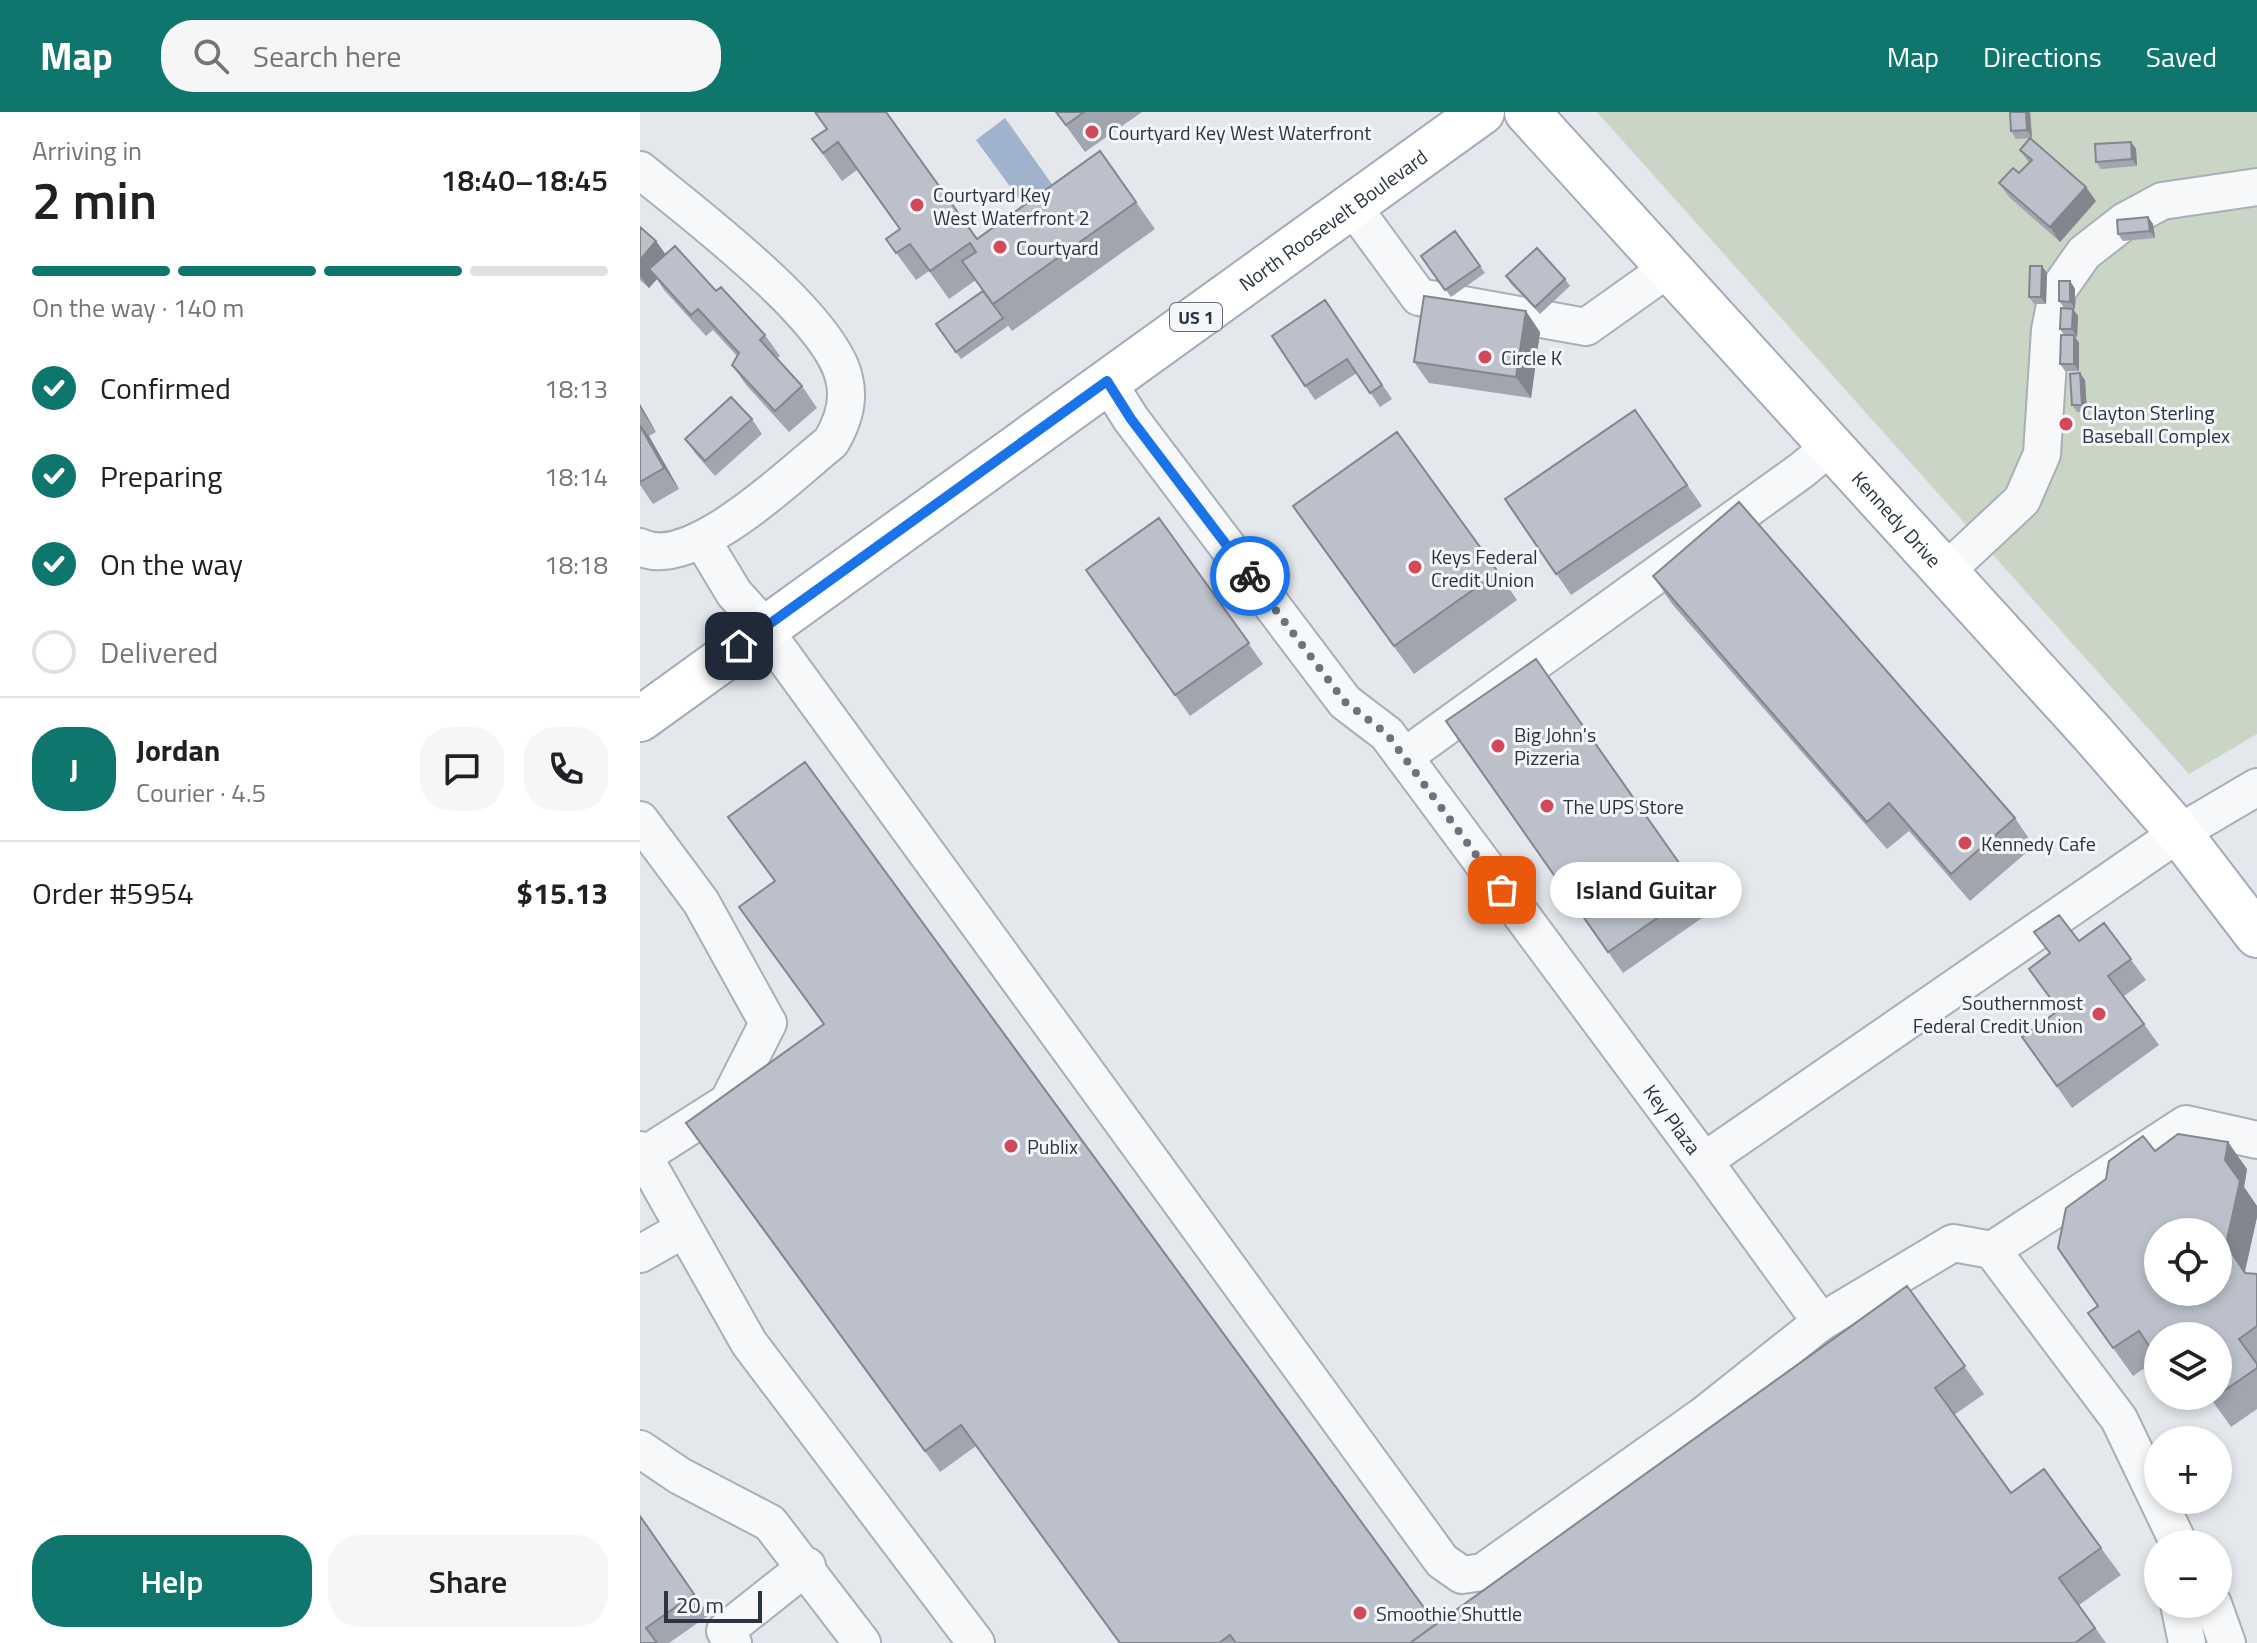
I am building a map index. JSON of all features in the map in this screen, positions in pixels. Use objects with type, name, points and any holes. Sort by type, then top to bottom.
[{"type":"main road","name":"North Roosevelt Boulevard","points":[[640,719],[1482,112]]},
{"type":"main road","name":"Kennedy Drive","points":[[1527,112],[1946,571],[2179,833],[2257,935]]},
{"type":"street","points":[[640,170],[757,266],[831,348],[844,378],[846,406],[831,442],[730,522],[702,540],[668,551],[640,547]]},
{"type":"street","points":[[1946,571],[2022,500],[2042,454],[2050,330],[2058,290],[2084,253],[2125,221],[2162,201],[2257,187]]},
{"type":"street","points":[[1353,207],[1419,297],[1586,327],[1669,268]]},
{"type":"street","name":"Key Plaza","points":[[1107,381],[1131,419],[1345,702],[1387,734],[1704,1161],[2179,833],[2257,787]]},
{"type":"street","points":[[1404,757],[1802,470],[1832,445]]},
{"type":"street","points":[[702,540],[734,593],[1442,1561],[1462,1575],[1483,1572],[1704,1415],[1821,1322],[1953,1243],[1992,1250],[2119,1419],[2165,1528]]},
{"type":"street","points":[[640,820],[701,902],[768,1023],[728,1102],[641,1153],[749,1343],[976,1643]]},
{"type":"street","points":[[1992,1250],[2186,1124],[2257,1140]]},
{"type":"street","points":[[1704,1161],[1821,1322]]},
{"type":"street","points":[[640,1254],[684,1229]]},
{"type":"street","points":[[640,1449],[680,1476],[770,1523],[807,1566],[862,1643]]},
{"type":"street","points":[[733,1643],[725,1631],[807,1566]]},
{"type":"street","points":[[2182,1618],[2187,1643]]},
{"type":"street","points":[[2218,1618],[2227,1643]]},
{"type":"green space","name":"Clayton Sterling Baseball Complex","points":[[1597,112],[2257,112],[2257,734],[2189,774]]},
{"type":"water","points":[[1005,118],[1054,187],[1025,207],[976,140]]},
{"type":"building","name":"Courtyard Key West Waterfront 2","points":[[815,112],[886,112],[977,239],[1100,151],[1136,202],[993,304],[962,261],[976,252],[970,243],[930,271],[910,244],[896,253],[886,239],[900,229],[838,142],[823,153],[812,139],[827,129]]},
{"type":"building","points":[[1056,112],[1084,112],[1066,125]]},
{"type":"building","points":[[2010,112],[2026,112],[2027,130],[2011,131]]},
{"type":"building","points":[[2030,138],[2086,187],[2050,227],[1999,183],[2013,168],[2019,173],[2032,160],[2020,150]]},
{"type":"building","points":[[2131,142],[2132,159],[2096,162],[2095,144]]},
{"type":"building","points":[[2148,217],[2150,231],[2118,234],[2117,220]]},
{"type":"building","points":[[640,227],[656,241],[640,260]]},
{"type":"building","points":[[1455,231],[1480,266],[1445,290],[1421,256]]},
{"type":"building","points":[[675,246],[716,291],[721,287],[765,335],[760,340],[802,386],[775,411],[732,365],[739,353],[698,309],[691,315],[649,269]]},
{"type":"building","name":"Circle K","points":[[1537,248],[1565,279],[1535,307],[1506,276]]},
{"type":"building","points":[[2030,266],[2042,266],[2041,297],[2029,297]]},
{"type":"building","points":[[2059,281],[2070,281],[2070,302],[2059,301]]},
{"type":"building","points":[[983,291],[1003,318],[956,352],[936,324]]},
{"type":"building","points":[[1424,296],[1526,311],[1516,377],[1414,362]]},
{"type":"building","points":[[1325,300],[1382,385],[1370,393],[1347,359],[1305,386],[1272,336]]},
{"type":"building","points":[[2061,308],[2073,309],[2072,329],[2060,329]]},
{"type":"building","points":[[2061,335],[2074,335],[2074,364],[2060,364]]},
{"type":"building","points":[[2080,373],[2082,405],[2072,405],[2070,374]]},
{"type":"building","points":[[731,397],[752,419],[705,461],[685,439]]},
{"type":"building","points":[[1635,410],[1687,485],[1556,574],[1505,499]]},
{"type":"building","points":[[640,426],[664,468],[640,482]]},
{"type":"building","name":"Keys Federal Credit Union","points":[[1397,432],[1498,572],[1394,646],[1293,506]]},
{"type":"building","points":[[1739,502],[2015,818],[1951,874],[1889,803],[1867,822],[1653,576]]},
{"type":"building","points":[[1159,518],[1249,643],[1175,695],[1086,570]]},
{"type":"building","points":[[1536,659],[1698,890],[1608,952],[1446,721]]},
{"type":"building","points":[[805,762],[1436,1624],[1410,1643],[1236,1643],[1230,1635],[1219,1643],[1120,1643],[961,1425],[925,1451],[686,1123],[824,1024],[739,907],[775,881],[728,817]]},
{"type":"building","name":"Southernmost Federal Credit Union","points":[[2059,915],[2079,941],[2104,923],[2131,959],[2108,976],[2144,1024],[2057,1086],[2022,1037],[2059,1010],[2029,969],[2050,953],[2034,932]]},
{"type":"building","points":[[2178,1134],[2228,1142],[2225,1160],[2240,1181],[2232,1218],[2144,1218],[2144,1306],[2232,1306],[2232,1253],[2245,1273],[2257,1274],[2257,1326],[2239,1339],[2257,1368],[2232,1385],[2232,1322],[2144,1322],[2144,1338],[2139,1331],[2113,1348],[2088,1313],[2098,1306],[2058,1248],[2066,1208],[2106,1179],[2109,1161],[2143,1136],[2155,1151]]},
{"type":"building","points":[[1907,1286],[1965,1366],[1935,1388],[2011,1493],[2044,1469],[2101,1548],[2059,1578],[2095,1628],[2075,1643],[1410,1643]]},
{"type":"building","points":[[640,1516],[694,1594],[646,1628],[657,1643],[640,1643]]},
{"type":"way so far","points":[[1250,576],[1345,702],[1387,734],[1502,890]]},
{"type":"place","name":"Courtyard Key West Waterfront","points":[[1092,132]]},
{"type":"place","name":"Courtyard Key West Waterfront 2","points":[[917,205]]},
{"type":"place","name":"Courtyard","points":[[1000,247]]},
{"type":"place","name":"Circle K","points":[[1485,357]]},
{"type":"place","name":"Clayton Sterling Baseball Complex","points":[[2066,424]]},
{"type":"place","name":"Keys Federal Credit Union","points":[[1415,567]]},
{"type":"place","name":"Big John's Pizzeria","points":[[1498,746]]},
{"type":"place","name":"The UPS Store","points":[[1547,806]]},
{"type":"place","name":"Kennedy Cafe","points":[[1965,843]]},
{"type":"place","name":"Island Guitar","points":[[1502,890]]},
{"type":"place","name":"Southernmost Federal Credit Union","points":[[2099,1014]]},
{"type":"place","name":"Publix","points":[[1011,1146]]},
{"type":"place","name":"Smoothie Shuttle","points":[[1360,1613]]},
{"type":"route","points":[[739,646],[1107,381],[1131,419],[1250,576]]}]
